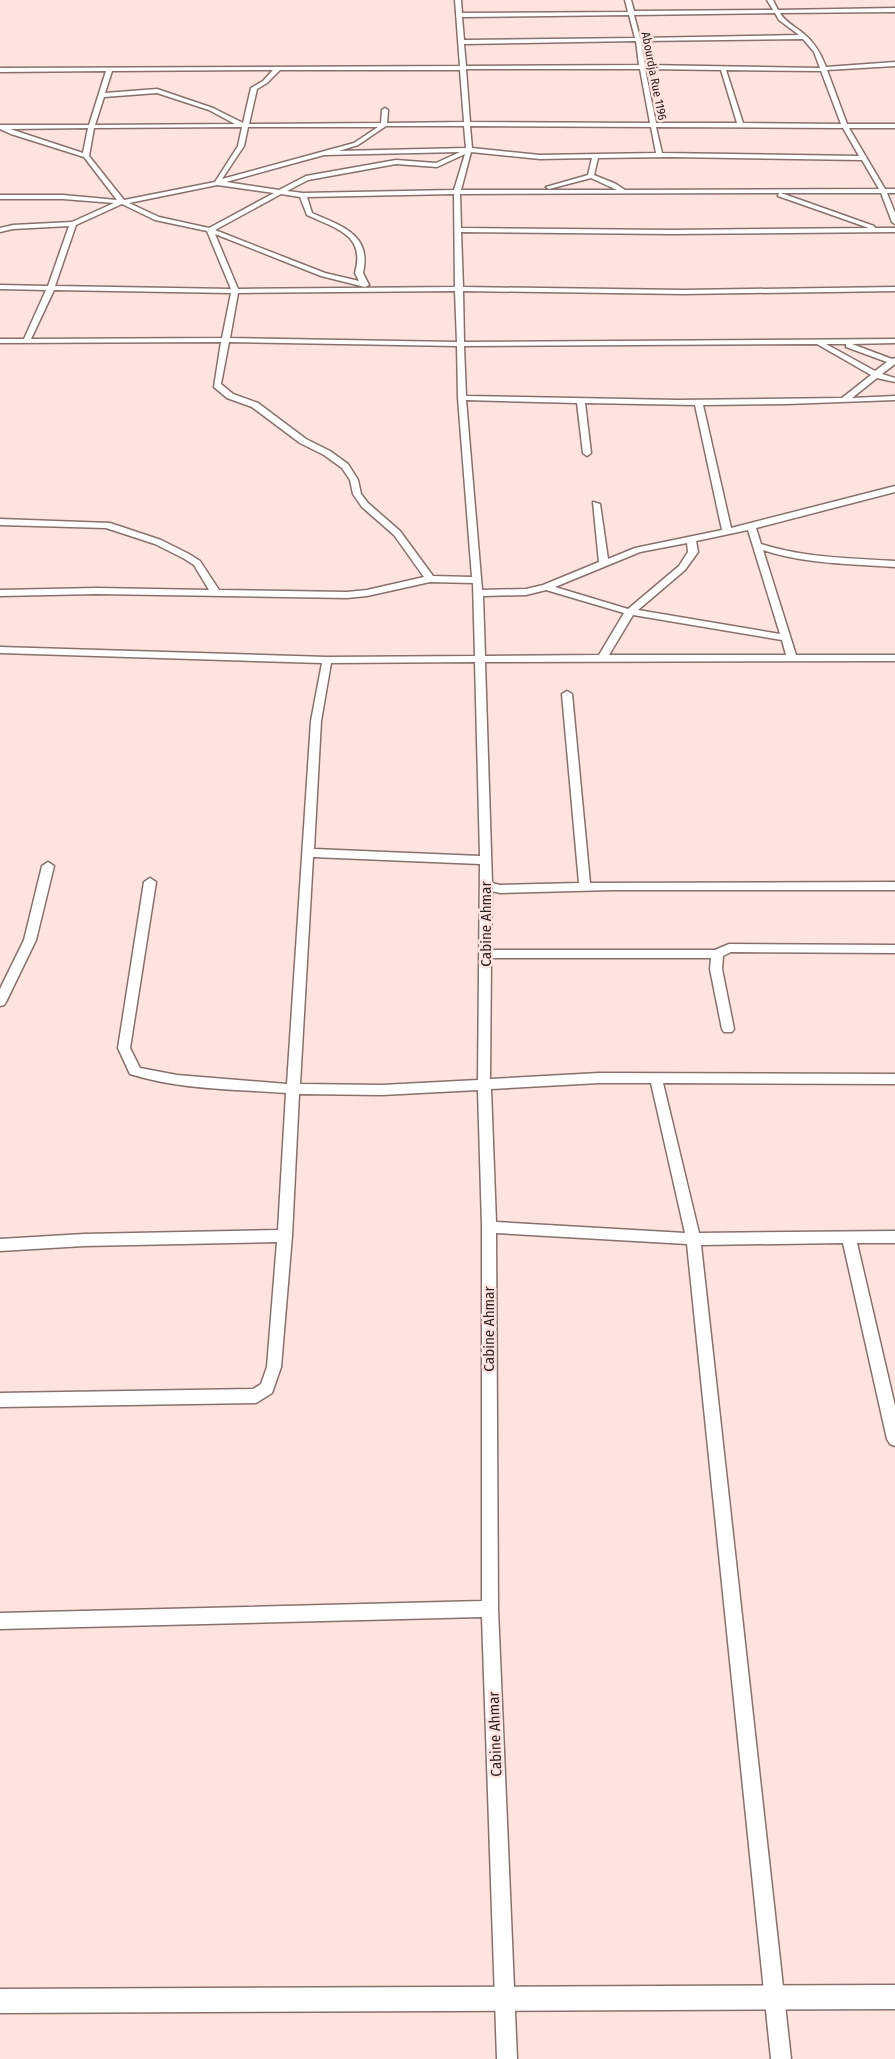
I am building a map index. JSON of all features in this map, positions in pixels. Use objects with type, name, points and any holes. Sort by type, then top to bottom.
[{"type":"street","name":"Cabine Ahmar","points":[[458,0],[469,150],[457,192],[462,398],[478,592],[486,886],[484,1084],[489,1228],[490,1609],[506,1998],[506,2059]]},
{"type":"street","name":"Abourdja Rue 1196","points":[[628,0],[638,40],[659,155]]},
{"type":"street","points":[[770,0],[776,12],[785,23],[804,37],[816,52],[845,126],[882,191],[895,222]]},
{"type":"street","points":[[460,15],[776,12],[886,7],[895,10]]},
{"type":"street","points":[[886,7],[895,18]]},
{"type":"street","points":[[462,42],[804,37]]},
{"type":"street","points":[[0,70],[642,67],[824,70],[895,64]]},
{"type":"street","points":[[723,68],[740,124]]},
{"type":"street","points":[[217,183],[241,146],[254,88],[265,82],[278,69]]},
{"type":"street","points":[[86,156],[91,127],[110,70]]},
{"type":"street","points":[[102,95],[157,91],[211,109],[246,127]]},
{"type":"street","points":[[384,125],[385,110]]},
{"type":"street","points":[[1,127],[246,127],[468,124],[895,126]]},
{"type":"street","points":[[0,230],[13,227],[73,224],[122,202],[217,183],[356,144],[384,125]]},
{"type":"street","points":[[1,127],[13,134],[86,156],[122,202]]},
{"type":"street","points":[[321,153],[469,150],[540,157],[659,155],[864,158]]},
{"type":"street","points":[[210,230],[306,178],[396,162],[437,164],[469,150]]},
{"type":"street","points":[[592,176],[595,157]]},
{"type":"street","points":[[531,192],[592,176],[614,185],[624,192]]},
{"type":"street","points":[[217,183],[302,195],[457,192],[895,191]]},
{"type":"street","points":[[770,191],[881,230]]},
{"type":"street","points":[[302,195],[309,214],[356,239],[363,250],[364,261],[359,273],[365,284]]},
{"type":"street","points":[[0,196],[63,196],[122,202],[157,218],[210,230],[323,275],[385,289]]},
{"type":"street","points":[[27,340],[50,290],[73,224]]},
{"type":"street","points":[[210,230],[235,291],[217,385],[230,396],[255,405],[303,441],[345,466],[354,480],[357,494],[365,506],[396,533],[430,578]]},
{"type":"street","points":[[458,230],[672,232],[895,230]]},
{"type":"street","points":[[0,287],[50,290],[235,291],[459,289],[683,292],[895,289]]},
{"type":"street","points":[[0,341],[225,340],[462,344],[895,340]]},
{"type":"street","points":[[818,342],[876,374],[895,380]]},
{"type":"street","points":[[839,342],[894,361]]},
{"type":"street","points":[[845,399],[894,361]]},
{"type":"street","points":[[462,398],[698,401],[810,401],[895,398]]},
{"type":"street","points":[[581,400],[587,453]]},
{"type":"street","points":[[698,401],[726,531]]},
{"type":"street","points":[[478,592],[514,594],[546,587],[638,550],[751,527],[895,489]]},
{"type":"street","points":[[884,492],[895,500]]},
{"type":"street","points":[[596,504],[604,563]]},
{"type":"street","points":[[0,522],[107,525],[158,542],[186,556],[197,563],[216,593]]},
{"type":"street","points":[[751,527],[792,657]]},
{"type":"street","points":[[602,658],[630,612],[682,568],[693,552],[691,538]]},
{"type":"street","points":[[756,546],[797,558],[895,564]]},
{"type":"street","points":[[0,593],[97,591],[347,595],[367,593],[430,578],[477,580]]},
{"type":"street","points":[[546,587],[630,612],[785,638]]},
{"type":"street","points":[[0,650],[327,660],[895,658]]},
{"type":"street","points":[[0,1400],[256,1396],[267,1388],[274,1367],[285,1236],[316,721],[327,660]]},
{"type":"street","points":[[567,694],[585,887]]},
{"type":"street","points":[[308,853],[485,860]]},
{"type":"street","points":[[0,1002],[30,940],[48,866]]},
{"type":"street","points":[[150,882],[124,1048],[135,1071],[148,1075],[177,1080],[293,1089],[382,1090],[571,1079],[895,1079]]},
{"type":"street","points":[[486,886],[500,889],[895,886]]},
{"type":"street","points":[[486,954],[717,954],[729,948],[895,949]]},
{"type":"street","points":[[717,954],[716,969],[728,1029]]},
{"type":"street","points":[[656,1080],[694,1239],[781,2059]]},
{"type":"street","points":[[489,1228],[694,1239],[895,1237]]},
{"type":"street","points":[[0,1245],[84,1240],[285,1236]]},
{"type":"street","points":[[849,1238],[895,1439]]},
{"type":"street","points":[[0,1621],[490,1609]]},
{"type":"street","points":[[0,2000],[895,1997]]}]
